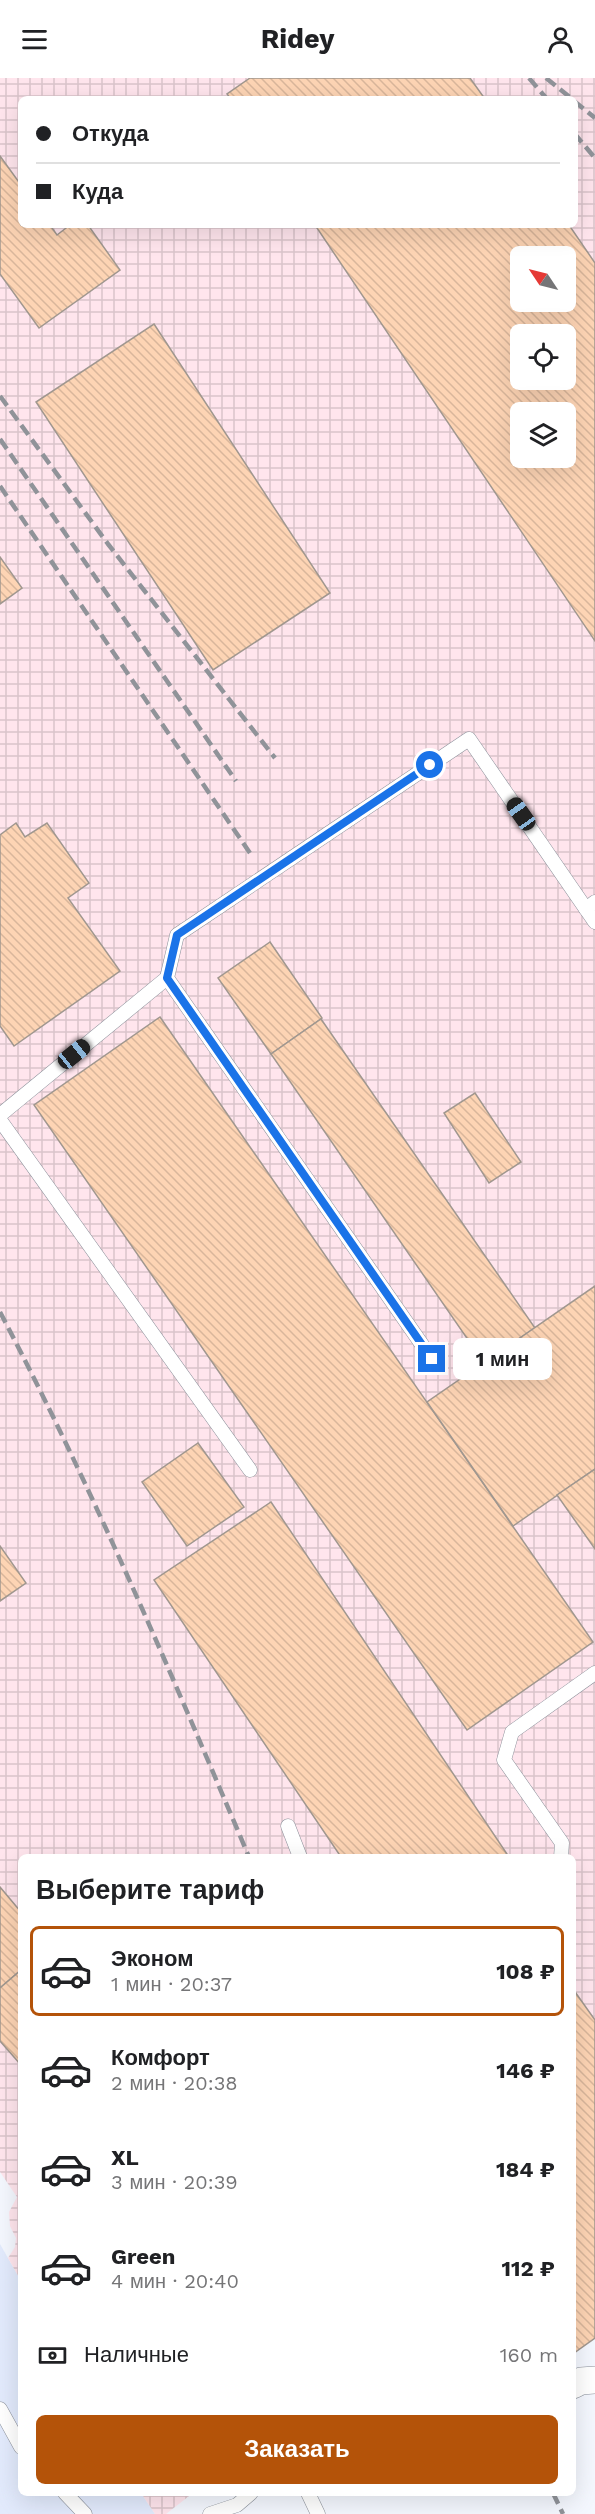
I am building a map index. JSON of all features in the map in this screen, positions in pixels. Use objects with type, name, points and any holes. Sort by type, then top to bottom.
[{"type":"lane","points":[[0,1115],[167,978],[177,935],[470,739],[591,906],[595,922]]},
{"type":"lane","points":[[167,978],[432,1359]]},
{"type":"lane","points":[[0,1120],[250,1470]]},
{"type":"lane","points":[[561,1854],[562,1843],[504,1760],[512,1732],[595,1673]]},
{"type":"lane","points":[[288,1826],[299,1854]]},
{"type":"lane","points":[[0,2409],[18,2442]]},
{"type":"lane","points":[[68,2496],[85,2514]]},
{"type":"lane","points":[[210,2514],[237,2505],[248,2496]]},
{"type":"lane","points":[[309,2496],[318,2514]]},
{"type":"shaded area","points":[[0,78],[595,78],[595,2338],[576,2352],[576,1854],[18,1854],[18,2276],[8,2258],[15,2247],[16,2238],[10,2226],[9,2212],[17,2197],[0,2172]]},
{"type":"shaded area","points":[[0,2244],[18,2276],[18,2496],[143,2496],[155,2514],[0,2514]]},
{"type":"shaded area","points":[[143,2496],[189,2496],[166,2514],[155,2514]]},
{"type":"building","points":[[250,78],[470,78],[483,96],[229,96],[227,94]]},
{"type":"building","points":[[0,156],[18,181],[18,228],[52,228],[57,235],[66,228],[90,228],[120,270],[39,328],[0,274]]},
{"type":"building","points":[[317,228],[571,228],[595,263],[595,641]]},
{"type":"building","points":[[154,324],[330,593],[213,670],[36,402]]},
{"type":"building","points":[[0,557],[22,588],[0,604]]},
{"type":"building","points":[[16,823],[25,837],[47,823],[89,883],[68,898],[120,971],[14,1046],[0,1026],[0,835]]},
{"type":"building","points":[[270,942],[322,1018],[271,1054],[218,978]]},
{"type":"building","points":[[160,1017],[593,1642],[467,1730],[34,1105]]},
{"type":"building","points":[[321,1019],[535,1328],[484,1363],[271,1054]]},
{"type":"building","points":[[475,1093],[521,1162],[489,1183],[444,1113]]},
{"type":"building","points":[[595,1286],[595,1469],[513,1526],[427,1402]]},
{"type":"building","points":[[198,1443],[244,1507],[187,1546],[142,1482]]},
{"type":"building","points":[[595,1469],[595,1549],[557,1495]]},
{"type":"building","points":[[271,1502],[507,1854],[339,1854],[154,1580]]},
{"type":"building","points":[[0,1546],[26,1583],[0,1601]]},
{"type":"building","points":[[0,1887],[18,1908],[18,1973],[0,1988]]},
{"type":"building","points":[[18,1973],[18,2062],[0,2041],[0,1988]]},
{"type":"building","points":[[576,1993],[595,2020],[595,2338],[576,2352]]},
{"type":"railway","points":[[529,78],[544,96]]},
{"type":"railway","points":[[546,78],[568,96]]},
{"type":"railway","points":[[578,104],[595,118]]},
{"type":"railway","points":[[578,138],[595,158]]},
{"type":"railway","points":[[0,396],[108,544],[275,758]]},
{"type":"railway","points":[[0,439],[236,781]]},
{"type":"railway","points":[[0,486],[252,856]]},
{"type":"railway","points":[[0,1312],[99,1514],[248,1854]]},
{"type":"railway","points":[[554,2496],[563,2514]]},
{"type":"route","points":[[430,765],[177,935],[167,978],[432,1359]]}]
